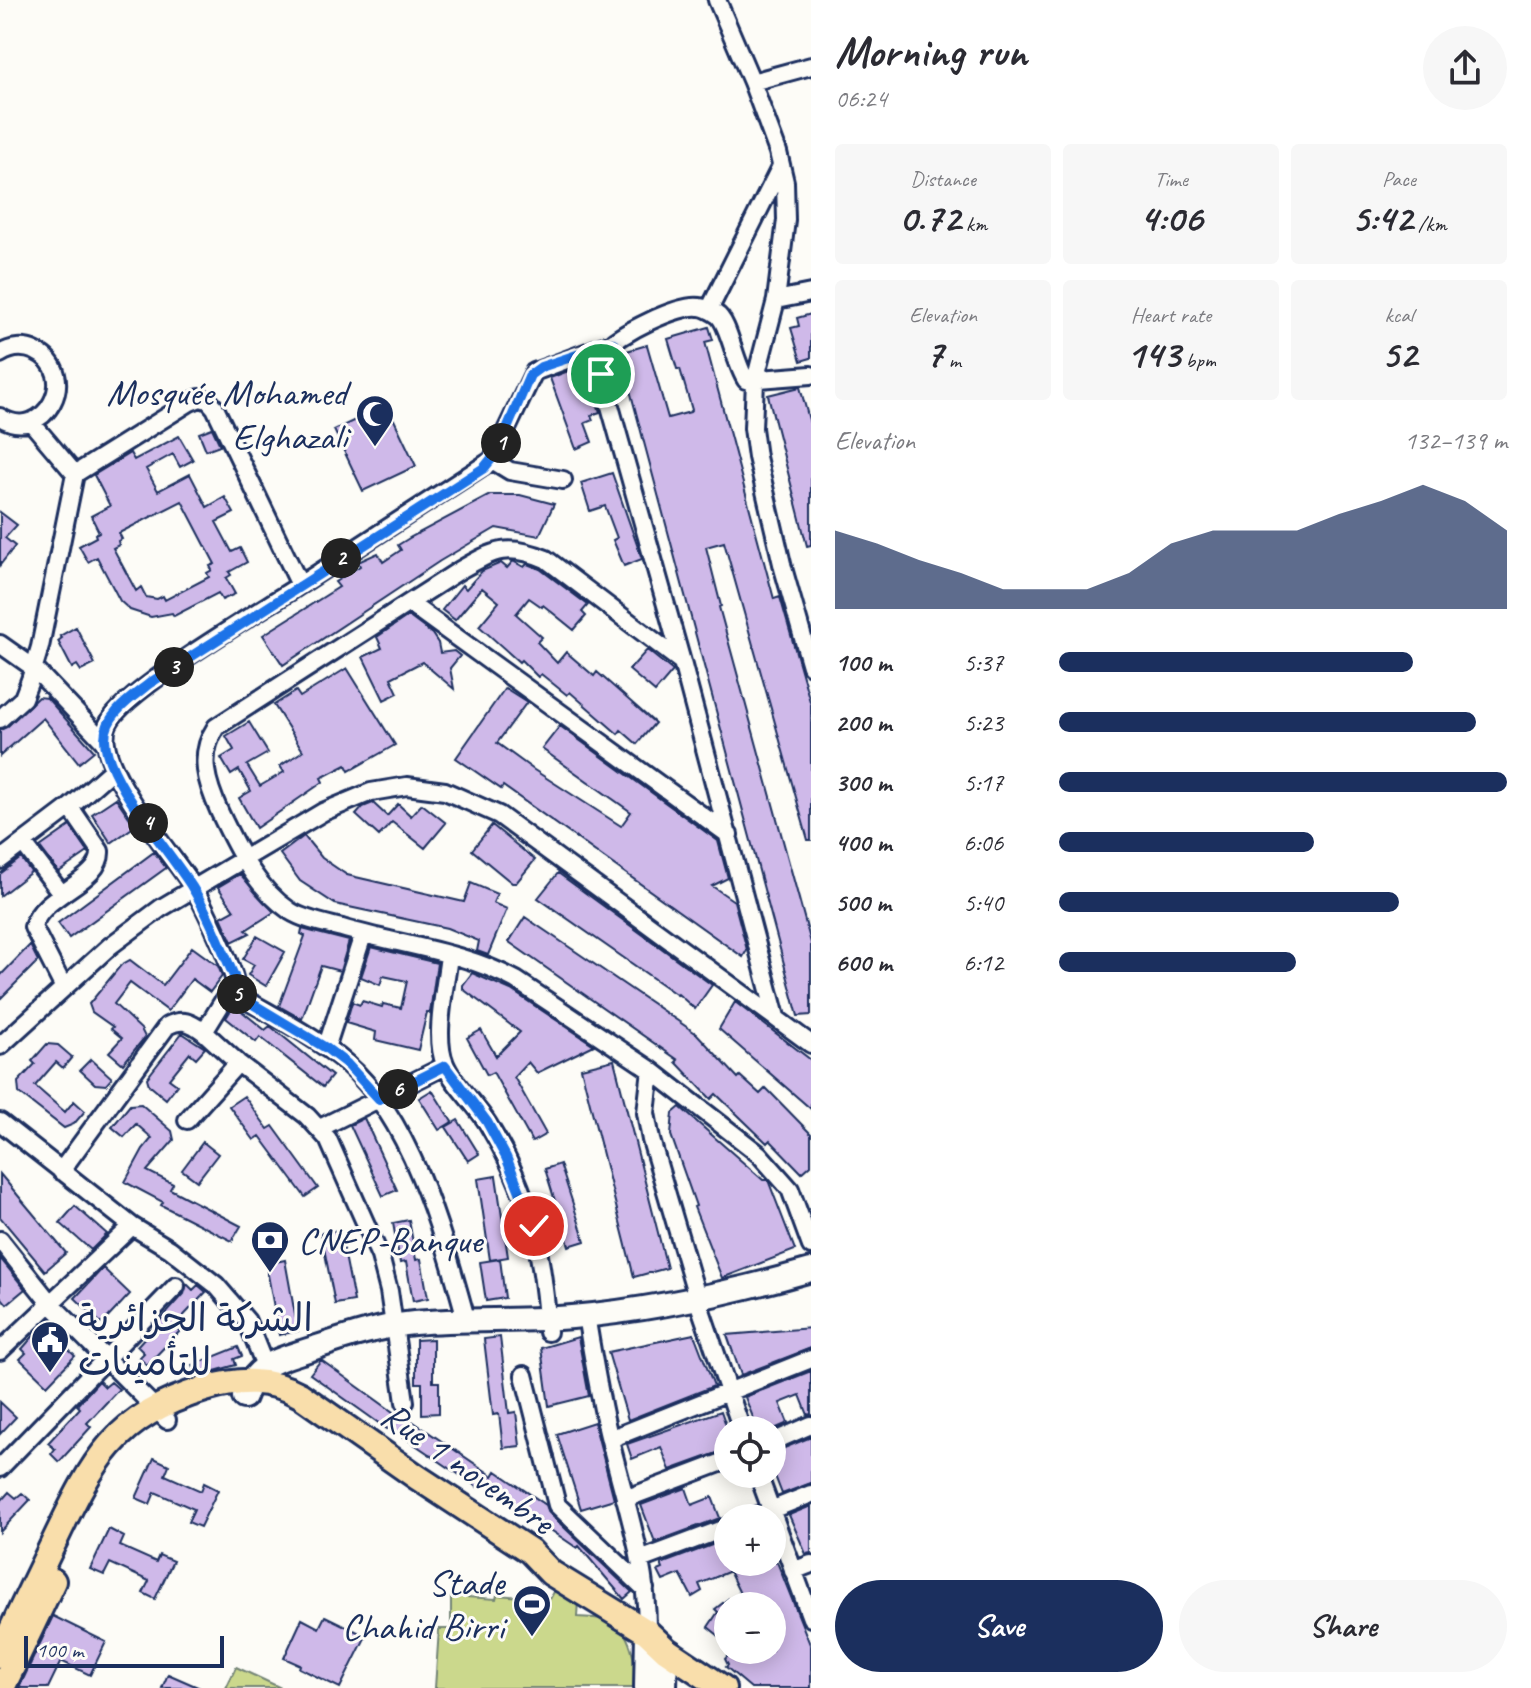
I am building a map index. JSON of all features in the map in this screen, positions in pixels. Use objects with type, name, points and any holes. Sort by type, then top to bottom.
[{"type":"main road","points":[[699,1303],[811,1270]]},
{"type":"main road","points":[[2,1688],[96,1488],[119,1453],[173,1398],[217,1385],[259,1383],[345,1337],[376,1328],[424,1336],[588,1322],[811,1286]]},
{"type":"main road","points":[[395,1333],[412,1323],[547,1325]]},
{"type":"main road","name":"Rue 1 novembre","points":[[259,1383],[281,1384],[300,1395],[530,1551],[551,1573],[647,1632],[666,1650],[723,1688]]},
{"type":"main road","points":[[0,1655],[82,1482],[110,1444],[151,1419]]},
{"type":"main road","points":[[646,1688],[647,1632]]},
{"type":"main road","points":[[665,1688],[666,1650]]},
{"type":"street","points":[[717,0],[752,82],[785,182],[786,220],[776,300],[755,381],[753,428],[783,568],[811,666]]},
{"type":"street","points":[[752,82],[811,66]]},
{"type":"street","points":[[709,310],[781,166]]},
{"type":"street","points":[[776,300],[811,293]]},
{"type":"street","points":[[204,1032],[231,991],[234,976],[194,889],[112,770],[106,744],[108,723],[126,702],[150,683],[492,460],[530,375],[541,367],[613,343],[672,312],[699,306],[719,315],[725,322],[737,367],[746,380],[811,375]]},
{"type":"street","points":[[613,343],[603,352],[601,374],[682,662],[776,1017]]},
{"type":"street","points":[[0,354],[18,348],[31,349],[44,356],[53,366],[58,379],[58,393],[53,406],[43,416],[18,424],[0,417]]},
{"type":"street","points":[[0,719],[23,698],[34,668],[75,474],[190,402],[200,398],[208,400],[215,408],[300,585]]},
{"type":"street","points":[[31,422],[75,474]]},
{"type":"street","points":[[492,460],[510,471],[563,480]]},
{"type":"street","points":[[682,662],[546,559],[525,550],[502,549],[484,556],[216,727],[206,750],[204,766],[218,809],[242,859],[292,913],[363,935],[492,967],[516,980],[651,1070],[772,1167],[790,1189],[811,1246]]},
{"type":"street","points":[[409,603],[729,835]]},
{"type":"street","points":[[0,644],[34,668],[106,744]]},
{"type":"street","points":[[0,860],[70,807],[112,770]]},
{"type":"street","points":[[0,1046],[63,986],[161,908],[323,812],[371,792],[407,786],[445,791],[499,815],[811,1044]]},
{"type":"street","points":[[63,986],[33,927],[39,912],[90,874],[100,859],[100,851],[70,807]]},
{"type":"street","points":[[23,843],[61,893]]},
{"type":"street","points":[[326,1048],[363,935]]},
{"type":"street","points":[[449,955],[441,1027],[445,1066],[487,1122],[526,1201],[541,1255],[547,1325]]},
{"type":"street","points":[[231,991],[326,1048],[347,1064],[379,1099],[406,1148],[435,1217],[467,1322]]},
{"type":"street","points":[[61,1171],[167,1026],[189,1022],[204,1032],[320,1128],[342,1166],[380,1256],[389,1291],[405,1402]]},
{"type":"street","points":[[187,1120],[238,1063]]},
{"type":"street","points":[[320,1128],[445,1066]]},
{"type":"street","points":[[651,1070],[646,1113],[651,1140],[699,1303],[737,1416]]},
{"type":"street","points":[[0,1122],[132,1226],[170,1249],[216,1285],[247,1321],[256,1340],[259,1383]]},
{"type":"street","points":[[0,1351],[132,1226]]},
{"type":"street","points":[[0,1240],[50,1303],[104,1359],[151,1419]]},
{"type":"street","points":[[0,1468],[176,1286]]},
{"type":"street","points":[[588,1322],[610,1439],[640,1560],[648,1606],[647,1632]]},
{"type":"street","points":[[610,1439],[811,1359]]},
{"type":"street","points":[[524,1375],[557,1505],[645,1589]]},
{"type":"street","points":[[786,1436],[811,1425]]},
{"type":"street","points":[[625,1499],[714,1465]]},
{"type":"street","points":[[786,1505],[811,1494]]},
{"type":"street","points":[[640,1560],[714,1532]]},
{"type":"street","points":[[786,1552],[811,1618]]},
{"type":"street","points":[[793,1571],[811,1564]]},
{"type":"street","points":[[648,1606],[666,1650]]},
{"type":"green space","name":"Stade Chahid Birri","points":[[555,1590],[578,1600],[577,1617],[605,1620],[617,1625],[623,1632],[634,1660],[635,1688],[435,1688],[439,1629],[451,1629],[451,1596],[550,1599]]},
{"type":"green space","points":[[236,1667],[281,1688],[226,1688]]},
{"type":"building","points":[[811,314],[811,358],[801,361],[791,328],[799,326],[797,318]]},
{"type":"building","points":[[709,327],[713,340],[705,342],[774,599],[780,597],[811,705],[811,840],[808,840],[724,542],[706,547],[719,607],[811,943],[811,1015],[798,1016],[620,353],[647,345],[668,418],[690,412],[692,410],[680,369],[677,369],[668,339]]},
{"type":"building","points":[[584,365],[600,412],[591,415],[593,420],[585,423],[592,442],[576,449],[550,378]]},
{"type":"building","points":[[800,387],[811,427],[811,545],[807,546],[768,395]]},
{"type":"building","name":"Mosquée Mohamed Elghazali","points":[[387,405],[416,466],[363,491],[334,430]]},
{"type":"building","points":[[212,428],[220,445],[206,450],[199,433]]},
{"type":"building","points":[[179,436],[193,460],[180,467],[173,454],[146,469],[158,491],[190,474],[207,507],[225,497],[234,513],[216,522],[232,552],[240,548],[247,562],[229,572],[231,575],[226,578],[235,594],[222,600],[218,593],[174,616],[172,613],[151,617],[130,610],[120,601],[97,557],[88,562],[79,546],[99,532],[91,516],[110,506],[94,475],[130,453],[134,460]],"holes":[[[182,501],[215,564],[210,566],[209,577],[165,600],[163,596],[157,599],[146,597],[141,587],[136,591],[113,548],[122,539],[119,533]]]},
{"type":"building","points":[[612,473],[642,559],[624,566],[613,540],[617,538],[605,506],[590,511],[581,483]]},
{"type":"building","points":[[490,495],[520,495],[554,504],[539,536],[496,528],[440,561],[283,665],[263,635],[339,587],[335,582],[360,566],[358,562],[378,553],[383,562],[401,550],[398,545]]},
{"type":"building","points":[[0,512],[17,525],[5,538],[15,546],[0,565]]},
{"type":"building","points":[[513,561],[524,567],[527,564],[540,569],[588,605],[582,612],[586,616],[574,630],[543,605],[529,598],[516,614],[542,637],[537,642],[557,663],[566,652],[594,676],[597,672],[655,723],[637,744],[621,730],[618,734],[570,692],[567,695],[541,674],[538,677],[479,626],[499,602],[482,588],[455,620],[442,610],[462,585],[466,589],[482,571],[501,563],[507,568]]},
{"type":"building","points":[[408,616],[432,634],[440,653],[454,651],[460,656],[450,668],[454,689],[422,662],[391,678],[398,693],[384,700],[363,657],[382,648],[377,637]]},
{"type":"building","points":[[76,627],[95,664],[81,671],[77,665],[72,668],[58,641],[62,638],[60,636]]},
{"type":"building","points":[[647,650],[673,671],[655,692],[629,670]]},
{"type":"building","points":[[347,668],[395,745],[349,771],[346,765],[321,778],[323,782],[256,828],[239,798],[251,791],[239,770],[231,775],[221,758],[234,750],[226,736],[249,722],[268,753],[247,765],[260,786],[284,772],[280,766],[303,751],[274,705],[296,691],[300,697]]},
{"type":"building","points":[[505,688],[527,702],[497,743],[534,770],[621,826],[631,812],[542,749],[560,726],[718,841],[728,878],[712,886],[734,901],[747,950],[743,957],[503,786],[501,789],[456,758]]},
{"type":"building","points":[[38,697],[47,698],[94,751],[79,763],[43,718],[0,756],[0,730]]},
{"type":"building","points":[[116,798],[135,826],[111,843],[92,814]]},
{"type":"building","points":[[373,803],[387,816],[398,804],[411,816],[422,804],[446,823],[425,848],[392,822],[379,836],[356,815],[363,807]]},
{"type":"building","points":[[492,825],[535,860],[516,883],[512,883],[472,850]]},
{"type":"building","points":[[70,826],[88,852],[59,872],[40,847]]},
{"type":"building","points":[[304,836],[322,858],[347,875],[464,902],[471,883],[497,894],[493,903],[507,909],[488,955],[477,951],[479,941],[447,928],[335,904],[300,881],[280,854]]},
{"type":"building","points":[[154,852],[166,868],[69,938],[58,923]]},
{"type":"building","points":[[21,858],[31,872],[0,896],[0,874]]},
{"type":"building","points":[[558,873],[712,985],[695,1009],[678,994],[538,898]]},
{"type":"building","points":[[240,874],[274,912],[246,930],[250,933],[232,942],[221,917],[234,910],[218,887]]},
{"type":"building","points":[[525,917],[697,1034],[738,1078],[740,1076],[760,1094],[766,1088],[811,1134],[811,1165],[802,1173],[770,1140],[767,1143],[716,1094],[711,1099],[676,1062],[678,1060],[509,942]]},
{"type":"building","points":[[302,929],[349,941],[340,971],[321,966],[302,1019],[279,1006],[305,936],[301,934]]},
{"type":"building","points":[[257,936],[285,952],[266,986],[248,975],[254,965],[243,959]]},
{"type":"building","points":[[30,945],[38,961],[0,999],[0,976]]},
{"type":"building","points":[[192,947],[218,966],[222,976],[210,992],[192,979],[168,1011],[130,983],[114,1004],[141,1029],[145,1037],[123,1064],[109,1052],[122,1038],[111,1029],[113,1027],[92,1012],[89,1004],[121,965],[130,960],[163,985]]},
{"type":"building","points":[[371,947],[437,963],[430,1013],[427,1012],[418,1050],[375,1040],[376,1032],[346,1023],[352,1002],[401,1008],[407,981],[383,976],[380,985],[361,977]]},
{"type":"building","points":[[472,973],[511,990],[594,1045],[537,1073],[528,1062],[514,1077],[546,1134],[532,1142],[493,1072],[487,1075],[467,1038],[481,1030],[496,1056],[520,1032],[463,989]]},
{"type":"building","points":[[735,1002],[811,1060],[811,1109],[719,1029]]},
{"type":"building","points":[[234,1005],[265,1030],[270,1026],[332,1076],[323,1087],[260,1037],[256,1042],[226,1018]]},
{"type":"building","points":[[182,1033],[205,1048],[196,1058],[190,1053],[169,1079],[177,1085],[166,1099],[149,1085],[147,1078]]},
{"type":"building","points":[[47,1044],[58,1045],[72,1057],[63,1068],[56,1062],[35,1086],[65,1112],[74,1101],[85,1111],[74,1124],[64,1128],[19,1093],[18,1082],[35,1064],[32,1061]]},
{"type":"building","points":[[91,1059],[112,1078],[106,1085],[95,1084],[80,1070]]},
{"type":"building","points":[[614,1060],[667,1268],[634,1277],[581,1068]]},
{"type":"building","points":[[432,1090],[452,1122],[439,1130],[419,1098]]},
{"type":"building","points":[[244,1096],[268,1129],[273,1126],[318,1188],[305,1197],[260,1136],[254,1140],[229,1106]]},
{"type":"building","points":[[141,1104],[172,1131],[174,1140],[147,1171],[173,1184],[170,1189],[241,1226],[232,1241],[161,1205],[163,1202],[125,1182],[152,1138],[136,1124],[124,1137],[112,1127],[130,1105]]},
{"type":"building","points":[[680,1107],[763,1180],[768,1180],[795,1250],[722,1278],[694,1207],[671,1135],[673,1113]]},
{"type":"building","points":[[364,1118],[397,1190],[383,1196],[350,1125]]},
{"type":"building","points":[[458,1120],[479,1154],[468,1161],[446,1127]]},
{"type":"building","points":[[203,1142],[218,1154],[197,1181],[182,1170]]},
{"type":"building","points":[[560,1164],[585,1241],[569,1246],[545,1169]]},
{"type":"building","points":[[0,1174],[66,1253],[45,1271],[0,1217]]},
{"type":"building","points":[[496,1176],[508,1257],[490,1260],[478,1179]]},
{"type":"building","points":[[75,1206],[107,1234],[91,1250],[60,1223]]},
{"type":"building","points":[[409,1220],[416,1260],[421,1259],[428,1298],[413,1301],[406,1262],[400,1263],[393,1223]]},
{"type":"building","points":[[340,1230],[354,1301],[335,1304],[321,1233]]},
{"type":"building","points":[[0,1258],[25,1289],[7,1304],[0,1296]]},
{"type":"building","points":[[500,1259],[505,1298],[486,1301],[480,1262]]},
{"type":"building","points":[[285,1260],[298,1331],[279,1335],[266,1264]]},
{"type":"building","points":[[103,1268],[130,1294],[102,1324],[75,1298]]},
{"type":"building","points":[[187,1284],[193,1290],[198,1285],[206,1292],[174,1326],[180,1331],[147,1365],[139,1358],[144,1353],[137,1346],[184,1294]]},
{"type":"building","points":[[811,1328],[811,1348],[741,1375],[727,1335]]},
{"type":"building","points":[[48,1330],[75,1356],[47,1385],[20,1359],[26,1353],[22,1349],[37,1332],[42,1336]]},
{"type":"building","points":[[694,1334],[714,1386],[628,1420],[608,1352]]},
{"type":"building","points":[[500,1337],[509,1413],[516,1412],[520,1446],[503,1448],[499,1414],[493,1415],[484,1339]]},
{"type":"building","points":[[578,1337],[589,1396],[549,1406],[541,1348]]},
{"type":"building","points":[[433,1339],[433,1382],[439,1382],[439,1413],[422,1414],[422,1383],[416,1383],[416,1340]]},
{"type":"building","points":[[238,1347],[242,1356],[234,1359],[236,1365],[197,1376],[193,1365]]},
{"type":"building","points":[[321,1360],[407,1422],[409,1419],[493,1476],[496,1471],[546,1505],[549,1513],[632,1592],[624,1599],[579,1546],[577,1548],[482,1483],[479,1488],[389,1427],[387,1429],[310,1374]]},
{"type":"building","points":[[811,1371],[811,1414],[808,1415],[800,1395],[780,1403],[785,1416],[752,1416],[745,1397]]},
{"type":"building","points":[[99,1381],[105,1387],[111,1382],[119,1389],[87,1423],[91,1427],[59,1462],[51,1454],[55,1449],[48,1443],[80,1408],[77,1405]]},
{"type":"building","points":[[0,1402],[16,1417],[0,1434]]},
{"type":"building","points":[[721,1411],[723,1416],[714,1416],[714,1454],[670,1470],[661,1447],[632,1459],[627,1444]]},
{"type":"building","points":[[594,1422],[614,1499],[581,1509],[557,1434]]},
{"type":"building","points":[[811,1437],[811,1483],[782,1494],[780,1488],[786,1488],[786,1447]]},
{"type":"building","points":[[154,1458],[169,1465],[165,1475],[201,1491],[204,1483],[218,1490],[200,1527],[188,1522],[194,1509],[155,1492],[150,1504],[136,1498]]},
{"type":"building","points":[[686,1488],[692,1505],[712,1497],[714,1520],[655,1542],[641,1505]]},
{"type":"building","points":[[9,1492],[16,1498],[22,1493],[30,1500],[0,1532],[0,1502]]},
{"type":"building","points":[[811,1506],[811,1553],[806,1554],[789,1515]]},
{"type":"building","points":[[109,1529],[124,1537],[120,1546],[156,1562],[159,1555],[173,1561],[155,1599],[143,1593],[149,1581],[110,1563],[104,1575],[90,1569]]},
{"type":"building","points":[[714,1544],[714,1576],[718,1576],[699,1584],[702,1591],[692,1597],[680,1574],[663,1581],[658,1571],[663,1569],[661,1564]]},
{"type":"building","points":[[731,1576],[783,1576],[811,1647],[811,1688],[751,1688],[726,1667],[728,1664],[786,1664],[786,1592],[739,1592]]},
{"type":"building","points":[[53,1616],[106,1642],[90,1675],[61,1661],[48,1688],[19,1688]]},
{"type":"building","points":[[325,1616],[366,1636],[340,1688],[284,1658],[302,1619],[319,1628]]},
{"type":"building","points":[[714,1618],[714,1632],[708,1627]]},
{"type":"building","points":[[168,1674],[200,1688],[162,1688]]},
{"type":"place","name":"Mosquée Mohamed Elghazali","points":[[375,448]]},
{"type":"place","name":"CNEP-Banque","points":[[270,1274]]},
{"type":"place","name":"الشركة الجزائرية للتأمينات","points":[[50,1374]]},
{"type":"place","name":"Stade Chahid Birri","points":[[532,1638]]},
{"type":"route","points":[[534,1226],[526,1201],[487,1122],[445,1066],[379,1099],[347,1064],[326,1048],[231,991],[234,976],[194,889],[112,770],[105,737],[108,723],[126,702],[150,683],[484,468],[497,452],[534,372],[613,343],[603,352],[601,374]]}]
